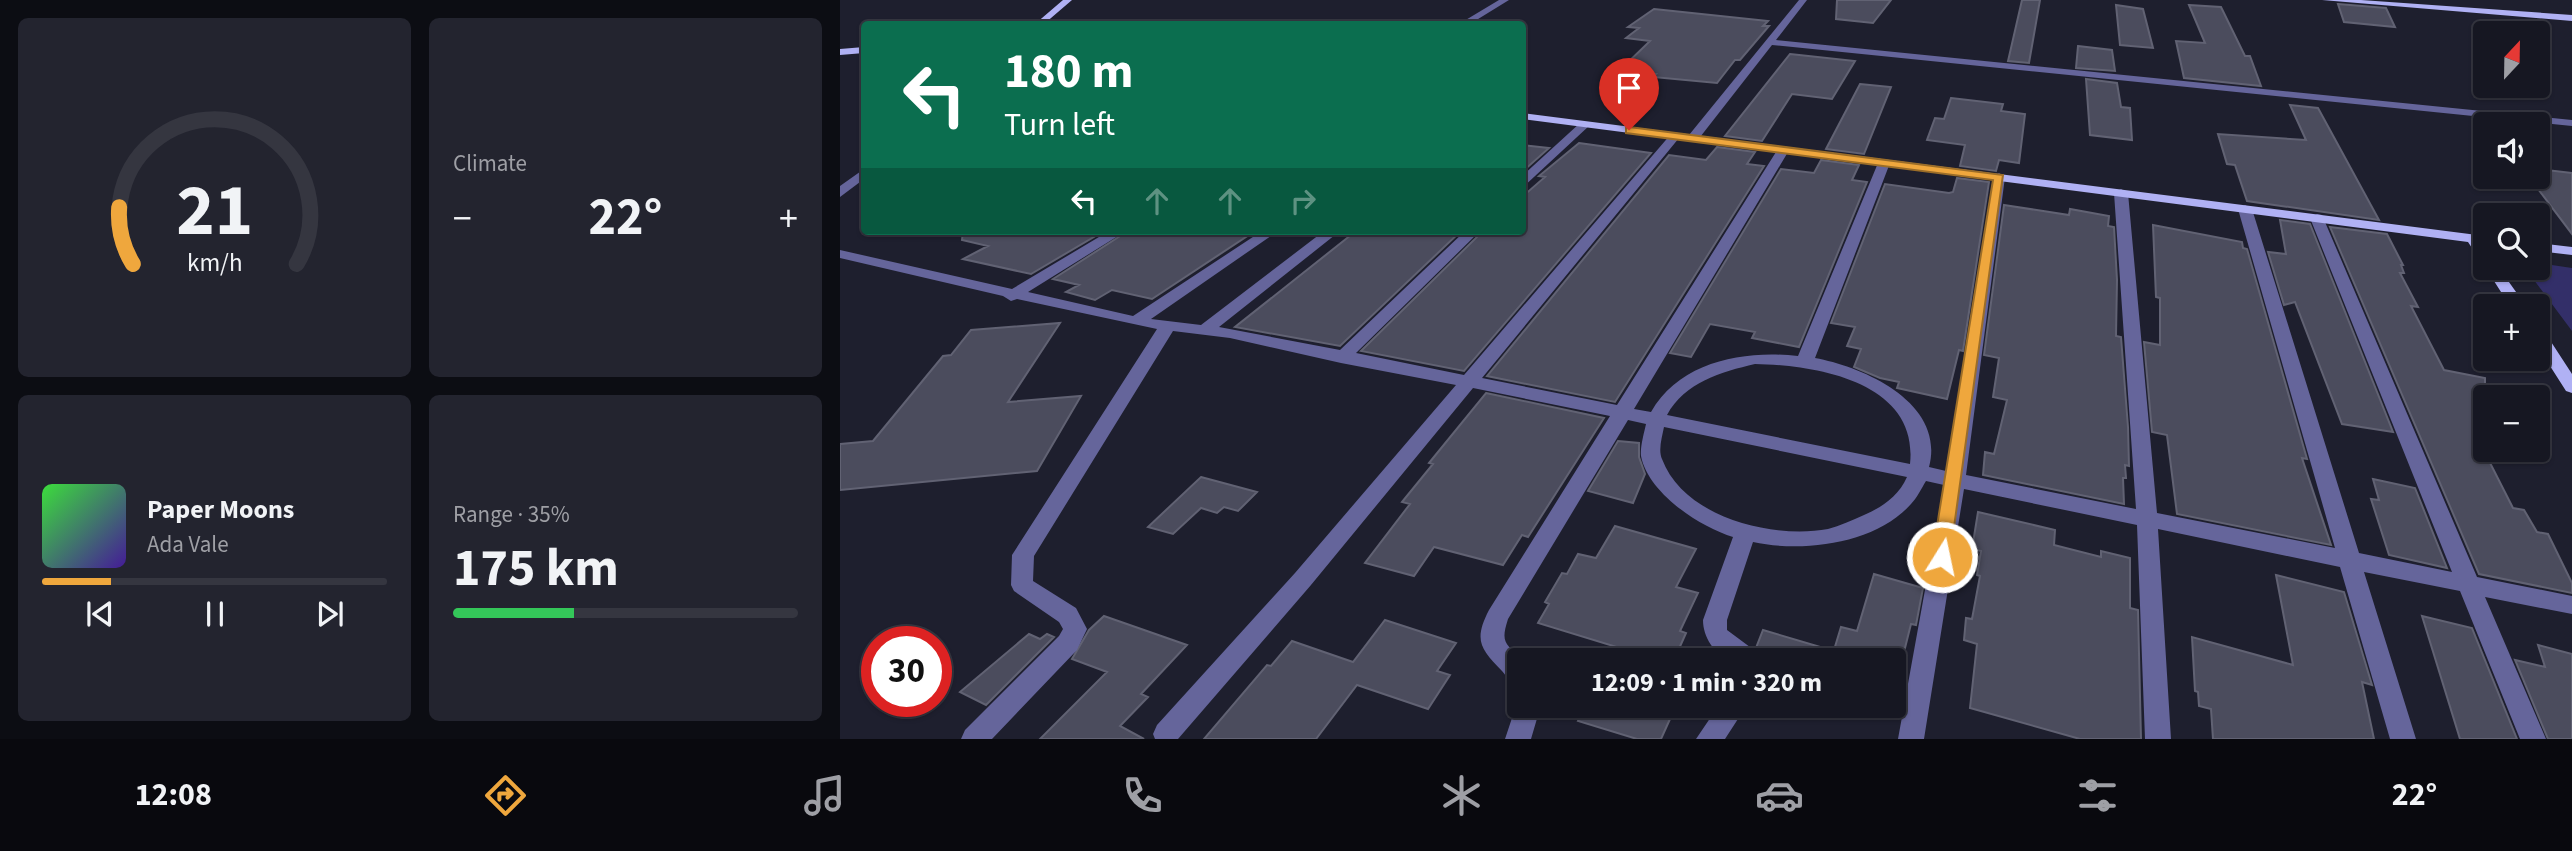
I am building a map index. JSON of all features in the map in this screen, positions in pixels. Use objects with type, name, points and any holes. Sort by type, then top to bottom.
[{"type":"main road","points":[[1044,21],[1068,0]]},
{"type":"main road","points":[[2326,0],[2572,18]]},
{"type":"main road","points":[[840,49],[861,48]]},
{"type":"main road","points":[[1526,118],[2473,238]]},
{"type":"main road","points":[[2550,248],[2572,251]]},
{"type":"main road","points":[[2550,353],[2572,387]]},
{"type":"street","points":[[1469,21],[1505,0]]},
{"type":"street","points":[[1693,138],[1803,0]]},
{"type":"street","points":[[1770,42],[2572,123]]},
{"type":"street","points":[[1526,180],[1584,125]]},
{"type":"street","points":[[1166,734],[1303,579],[1675,135]]},
{"type":"street","points":[[1507,663],[1492,648],[1490,635],[1497,617],[1782,152]]},
{"type":"street","points":[[1805,361],[1884,163]]},
{"type":"street","points":[[840,193],[861,176]]},
{"type":"street","points":[[1911,739],[1955,480],[1999,177]]},
{"type":"street","points":[[2120,193],[2147,519],[2158,739]]},
{"type":"street","points":[[2245,209],[2403,739]]},
{"type":"street","points":[[2317,218],[2533,739]]},
{"type":"street","points":[[1011,296],[1112,235]]},
{"type":"street","points":[[1136,323],[1265,235]]},
{"type":"street","points":[[1204,330],[1328,235]]},
{"type":"street","points":[[1341,358],[1469,235]]},
{"type":"street","points":[[840,254],[1136,323],[1204,330],[1341,358],[1469,380],[2572,605]]},
{"type":"street","points":[[974,739],[1068,643],[1075,629],[1068,615],[1022,585],[1023,555],[1167,327]]},
{"type":"street","points":[[1755,359],[1805,361],[1843,369],[1884,390],[1893,398],[1909,414],[1924,454],[1921,472],[1911,492],[1880,519],[1826,537],[1770,537],[1715,522],[1672,493],[1651,457],[1654,418],[1677,388],[1706,371],[1755,359]]},
{"type":"street","points":[[1733,648],[1715,634],[1715,620],[1746,531]]},
{"type":"street","points":[[1518,739],[1524,718]]},
{"type":"street","points":[[1709,739],[1724,718]]},
{"type":"shaded area","points":[[2550,265],[2572,268],[2572,331],[2550,302],[2550,294],[2544,294],[2534,280],[2550,280]]},
{"type":"building","points":[[1837,0],[1891,0],[1873,23],[1836,19]]},
{"type":"building","points":[[2022,0],[2040,0],[2029,63],[2008,61]]},
{"type":"building","points":[[2338,4],[2386,8],[2395,27],[2344,22]]},
{"type":"building","points":[[2116,5],[2143,9],[2153,48],[2120,45]]},
{"type":"building","points":[[2189,5],[2221,7],[2245,56],[2250,56],[2261,86],[2184,78],[2176,41],[2205,43]]},
{"type":"building","points":[[1654,9],[1768,21],[1763,26],[1769,26],[1740,60],[1735,60],[1717,83],[1653,77],[1656,74],[1620,70],[1650,41],[1626,38],[1639,28],[1628,27]]},
{"type":"building","points":[[2078,46],[2112,50],[2115,71],[2076,68]]},
{"type":"building","points":[[1790,54],[1855,61],[1832,99],[1792,94],[1762,141],[1725,136]]},
{"type":"building","points":[[2086,79],[2117,83],[2121,107],[2130,108],[2132,140],[2090,135]]},
{"type":"building","points":[[1860,84],[1891,87],[1864,154],[1826,149]]},
{"type":"building","points":[[1951,98],[2003,104],[2001,111],[2025,114],[2019,163],[1999,160],[1996,171],[1960,166],[1965,145],[1927,140],[1935,118],[1944,119]]},
{"type":"building","points":[[2290,105],[2318,108],[2379,220],[2247,201],[2235,165],[2227,164],[2218,134],[2306,140]]},
{"type":"building","points":[[1579,143],[1651,153],[1464,371],[1361,351],[1479,235],[1526,235],[1526,194],[1545,177],[1539,176]]},
{"type":"building","points":[[1526,145],[1549,148],[1526,168]]},
{"type":"building","points":[[1717,147],[1755,152],[1747,164],[1764,166],[1615,402],[1487,376],[1669,155],[1706,160]]},
{"type":"building","points":[[1821,160],[1859,165],[1852,180],[1867,182],[1799,347],[1752,338],[1755,332],[1710,324],[1691,357],[1670,353],[1781,169],[1814,173]]},
{"type":"building","points":[[2550,170],[2572,173],[2572,234],[2550,203],[2538,189],[2550,189]]},
{"type":"building","points":[[1957,178],[1989,182],[1963,351],[1959,350],[1947,399],[1897,388],[1899,382],[1880,378],[1854,367],[1861,349],[1847,346],[1855,327],[1831,323],[1885,184],[1949,193],[1953,192]]},
{"type":"building","points":[[2004,205],[2069,215],[2070,209],[2109,216],[2108,226],[2114,227],[2116,336],[2121,337],[2128,427],[2129,466],[2125,465],[2126,478],[2123,478],[2124,504],[1983,475],[1985,452],[1994,454],[2007,400],[1993,397],[1999,358],[1984,355]]},
{"type":"building","points":[[2280,220],[2310,224],[2393,432],[2342,424],[2295,302],[2284,305],[2268,252],[2286,254]]},
{"type":"building","points":[[2153,225],[2242,242],[2243,248],[2247,249],[2307,459],[2302,458],[2331,545],[2177,514],[2167,435],[2152,432],[2144,342],[2160,345],[2160,298],[2156,297]]},
{"type":"building","points":[[2330,227],[2387,234],[2403,265],[2404,273],[2400,273],[2418,307],[2411,306],[2444,370],[2485,378],[2485,385],[2473,385],[2473,462],[2490,462],[2513,508],[2524,510],[2537,532],[2548,534],[2572,583],[2572,593],[2479,574]]},
{"type":"building","points":[[963,235],[1097,235],[1031,274],[963,259],[988,246],[962,240]]},
{"type":"building","points":[[1122,235],[1249,235],[1152,299],[1112,290],[1095,300],[1066,292],[1079,285],[1053,279]]},
{"type":"building","points":[[1351,235],[1457,235],[1340,346],[1235,327]]},
{"type":"building","points":[[1060,323],[1008,402],[1081,396],[1037,471],[840,490],[840,444],[873,441],[943,356],[951,355],[971,330]]},
{"type":"building","points":[[1486,393],[1604,418],[1528,537],[1522,535],[1503,565],[1434,547],[1414,576],[1365,563],[1410,504],[1402,502],[1433,464],[1429,463]]},
{"type":"building","points":[[1618,441],[1639,443],[1639,457],[1645,474],[1633,503],[1588,491]]},
{"type":"building","points":[[1201,477],[1257,492],[1238,511],[1224,507],[1217,513],[1201,508],[1173,534],[1148,527]]},
{"type":"building","points":[[2373,479],[2415,488],[2447,568],[2389,555],[2371,499],[2379,500]]},
{"type":"building","points":[[1978,512],[2055,530],[2054,545],[2101,557],[2101,551],[2130,558],[2130,608],[2138,610],[2141,739],[2080,739],[1970,708],[1977,644],[1964,640],[1966,618],[1972,619],[1980,576],[1977,575],[1981,551],[1972,549]]},
{"type":"building","points":[[1615,526],[1696,549],[1676,587],[1698,593],[1680,631],[1686,633],[1679,648],[1620,648],[1538,623],[1549,604],[1545,602],[1562,573],[1567,574],[1578,554],[1596,558]]},
{"type":"building","points":[[1874,574],[1923,588],[1916,625],[1911,624],[1905,648],[1835,648],[1841,627],[1857,631]]},
{"type":"building","points":[[2276,575],[2344,592],[2372,685],[2362,682],[2374,739],[2213,739],[2211,709],[2199,706],[2198,692],[2195,691],[2192,637],[2293,665]]},
{"type":"building","points":[[1104,616],[1187,645],[1141,694],[1148,697],[1120,726],[1144,739],[1040,739],[1107,672],[1072,659],[1089,630]]},
{"type":"building","points":[[2422,616],[2472,628],[2517,739],[2460,739]]},
{"type":"building","points":[[1385,620],[1456,643],[1437,671],[1450,675],[1428,709],[1357,685],[1316,739],[1204,739],[1267,665],[1271,666],[1292,641],[1353,662]]},
{"type":"building","points":[[1763,630],[1824,648],[1756,648]]},
{"type":"building","points":[[1029,634],[1040,639],[1047,634],[1054,637],[986,705],[960,692]]},
{"type":"building","points":[[2538,645],[2572,654],[2572,739],[2548,739],[2515,660],[2545,667]]},
{"type":"building","points":[[1580,718],[1670,719],[1661,739],[1637,739],[1578,721]]},
{"type":"route","points":[[1629,130],[1782,152],[1999,177],[1942,557]]}]
